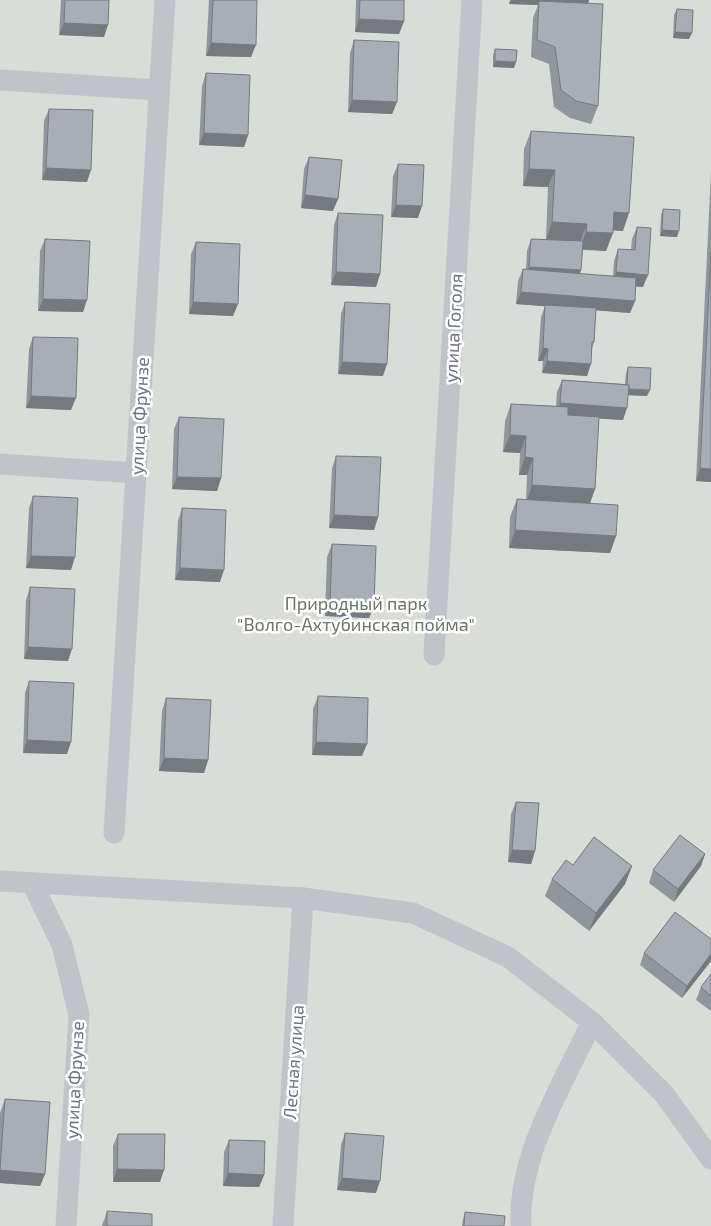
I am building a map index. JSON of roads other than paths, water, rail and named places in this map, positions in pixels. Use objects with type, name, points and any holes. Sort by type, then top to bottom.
[{"type":"street","name":"улица Фрунзе","points":[[114,833],[165,0]]},
{"type":"street","name":"улица Гоголя","points":[[434,655],[472,0]]},
{"type":"street","points":[[0,80],[159,90]]},
{"type":"street","points":[[0,464],[136,473]]},
{"type":"street","points":[[0,881],[303,898],[413,913],[508,957],[592,1022],[664,1094],[711,1159]]},
{"type":"street","name":"улица Фрунзе","points":[[32,883],[62,945],[79,1015],[66,1226]]},
{"type":"street","name":"Лесная улица","points":[[283,1226],[303,898]]},
{"type":"street","points":[[521,1226],[520,1208],[530,1153],[592,1022]]},
{"type":"park label","name":"Природный парк \"Волго-Ахтубинская пойма\"","points":[[356,613]]}]
